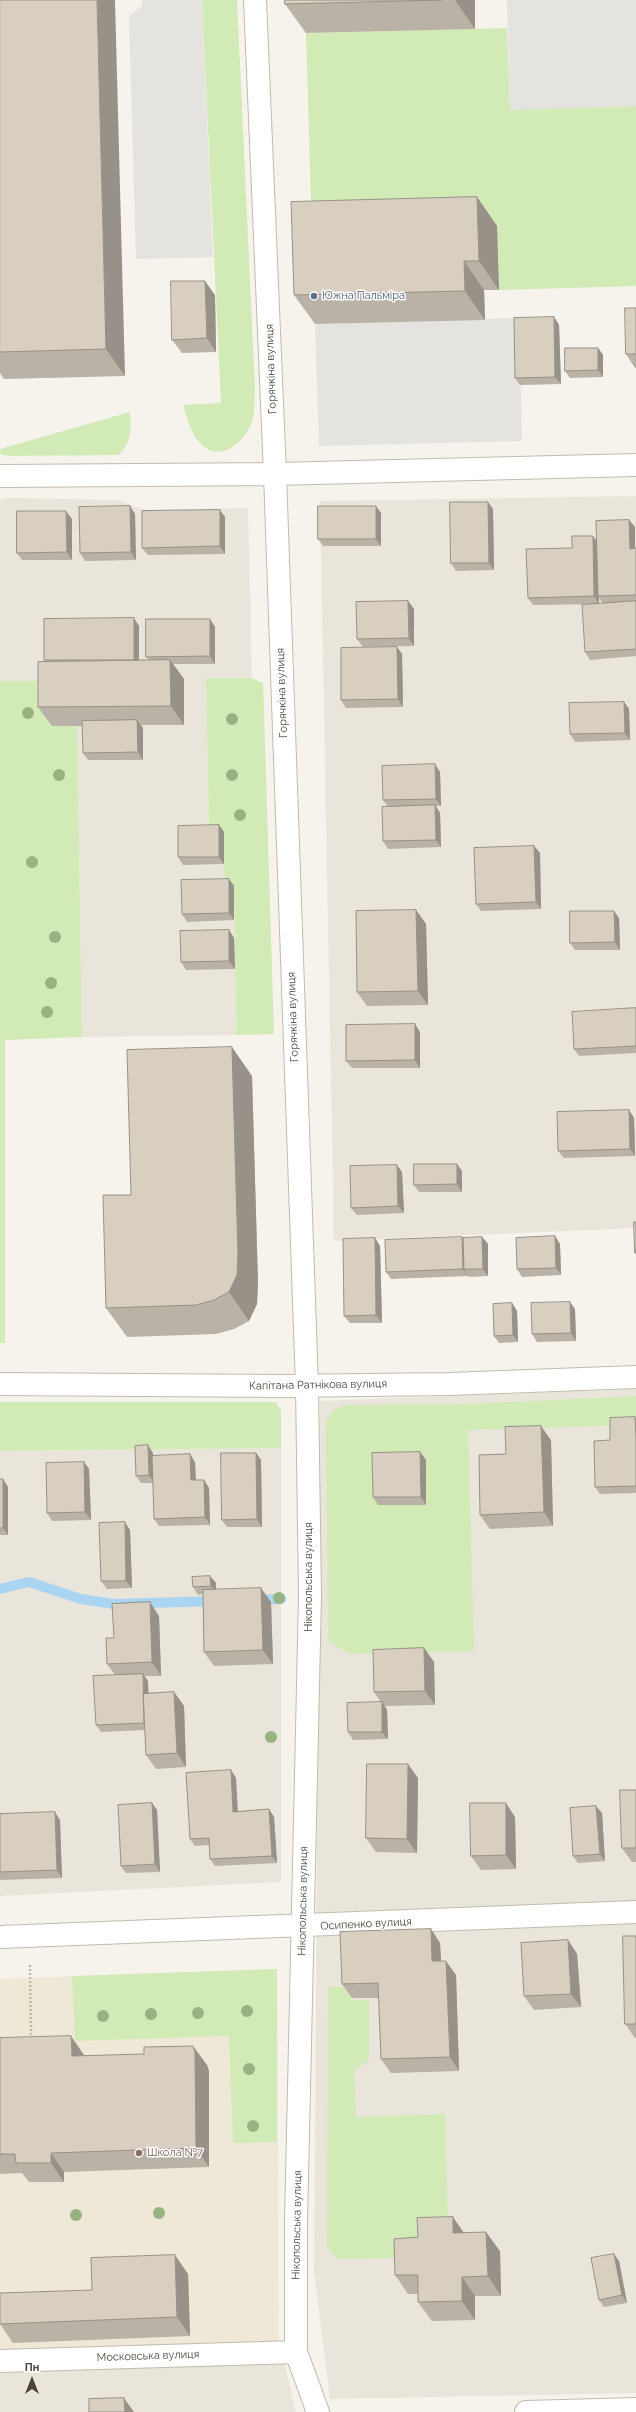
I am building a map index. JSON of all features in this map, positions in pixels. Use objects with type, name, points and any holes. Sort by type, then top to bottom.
[{"type":"street","name":"Горячкіна вулиця","points":[[255,0],[275,474],[307,1386]]},
{"type":"street","points":[[0,476],[275,474],[636,465]]},
{"type":"street","name":"Капітана Ратнікова вулиця","points":[[0,1384],[307,1386],[449,1384],[636,1377]]},
{"type":"street","name":"Нікопольська вулиця","points":[[307,1386],[310,1596],[296,2222],[296,2352],[318,2412]]},
{"type":"street","name":"Осипенко вулиця","points":[[0,1937],[636,1912]]},
{"type":"street","name":"Московська вулиця","points":[[0,2361],[296,2352]]},
{"type":"street","points":[[526,2412],[636,2410]]},
{"type":"path","points":[[29,1936],[31,2041]]},
{"type":"shaded area","points":[[142,0],[202,0],[213,257],[136,259],[129,16],[142,6]]},
{"type":"shaded area","points":[[507,0],[636,0],[636,106],[510,110]]},
{"type":"shaded area","points":[[519,318],[522,441],[319,446],[315,324]]},
{"type":"shaded area","points":[[636,496],[636,1228],[334,1241],[320,501]]},
{"type":"shaded area","points":[[7,498],[119,500],[144,510],[248,508],[252,678],[206,679],[209,832],[224,832],[234,886],[236,1035],[82,1037],[77,726],[51,681],[0,681],[0,500]]},
{"type":"shaded area","points":[[636,1389],[636,2393],[330,2399],[314,2272],[320,1401]]},
{"type":"shaded area","points":[[281,1448],[281,1882],[0,1896],[0,1451]]},
{"type":"shaded area","name":"Школа №7","points":[[277,1969],[279,2343],[0,2350],[0,1979]]},
{"type":"shaded area","points":[[281,2347],[296,2412],[0,2412],[0,2354]]},
{"type":"green space","points":[[202,0],[237,0],[255,390],[253,418],[246,434],[233,447],[225,451],[217,452],[209,450],[201,444],[195,436],[183,405],[221,403]]},
{"type":"green space","points":[[507,28],[510,109],[636,106],[636,286],[499,290],[497,226],[312,231],[306,33]]},
{"type":"green space","points":[[130,412],[130,435],[123,451],[118,455],[9,456],[0,454],[0,449]]},
{"type":"green space","points":[[206,678],[252,678],[263,683],[274,1034],[236,1035],[234,886],[225,886],[224,864],[209,832]]},
{"type":"green space","points":[[0,681],[51,681],[77,726],[82,1037],[5,1040],[5,1343],[0,1343]]},
{"type":"green space","points":[[636,1396],[636,1425],[468,1430],[474,1651],[349,1654],[328,1640],[326,1422],[332,1411],[345,1405],[468,1404]]},
{"type":"green space","points":[[0,1402],[276,1402],[281,1410],[281,1448],[0,1451]]},
{"type":"green space","points":[[277,1969],[277,2142],[233,2143],[229,2036],[75,2041],[72,1976]]},
{"type":"green space","points":[[328,1987],[353,1987],[354,2000],[369,2000],[369,2060],[354,2071],[356,2117],[445,2114],[448,2237],[407,2258],[338,2259],[327,2248]]},
{"type":"building","points":[[0,0],[97,0],[106,349],[0,352]]},
{"type":"building","points":[[285,0],[442,0],[285,4]]},
{"type":"building","points":[[477,197],[479,261],[464,261],[465,291],[294,295],[291,202]]},
{"type":"building","points":[[171,281],[205,281],[207,338],[172,340]]},
{"type":"building","points":[[625,308],[636,308],[636,354],[626,354]]},
{"type":"building","points":[[554,317],[555,377],[515,378],[514,318]]},
{"type":"building","points":[[565,348],[598,348],[598,370],[565,371]]},
{"type":"building","points":[[450,502],[488,502],[489,563],[451,563]]},
{"type":"building","points":[[130,506],[131,552],[80,553],[79,507]]},
{"type":"building","points":[[318,506],[376,506],[376,539],[318,539]]},
{"type":"building","points":[[220,510],[220,546],[142,548],[142,511]]},
{"type":"building","points":[[17,511],[66,511],[67,552],[17,553]]},
{"type":"building","points":[[629,520],[630,549],[636,548],[636,595],[598,596],[596,521]]},
{"type":"building","points":[[572,536],[593,536],[594,596],[528,598],[526,549],[572,548]]},
{"type":"building","points":[[408,601],[409,638],[357,639],[356,602]]},
{"type":"building","points":[[636,601],[636,649],[585,652],[582,605]]},
{"type":"building","points":[[134,618],[134,660],[44,660],[44,619]]},
{"type":"building","points":[[146,619],[210,619],[210,656],[146,657]]},
{"type":"building","points":[[397,647],[398,699],[341,700],[341,648]]},
{"type":"building","points":[[170,660],[171,706],[38,707],[38,662]]},
{"type":"building","points":[[624,702],[625,733],[570,734],[569,703]]},
{"type":"building","points":[[137,720],[138,752],[83,753],[82,721]]},
{"type":"building","points":[[435,764],[436,799],[383,800],[382,766]]},
{"type":"building","points":[[435,805],[436,840],[383,841],[382,807]]},
{"type":"building","points":[[219,825],[219,857],[178,857],[178,826]]},
{"type":"building","points":[[534,846],[536,902],[476,904],[474,848]]},
{"type":"building","points":[[229,879],[229,913],[182,914],[181,880]]},
{"type":"building","points":[[416,910],[418,991],[357,992],[356,911]]},
{"type":"building","points":[[570,911],[614,911],[615,942],[570,943]]},
{"type":"building","points":[[229,930],[229,961],[181,962],[180,931]]},
{"type":"building","points":[[636,1008],[636,1046],[574,1049],[572,1012]]},
{"type":"building","points":[[415,1024],[415,1060],[346,1061],[346,1025]]},
{"type":"building","points":[[232,1047],[238,1255],[237,1275],[229,1292],[214,1300],[196,1305],[106,1308],[103,1195],[131,1195],[127,1050]]},
{"type":"building","points":[[629,1110],[630,1149],[558,1151],[557,1112]]},
{"type":"building","points":[[414,1164],[457,1164],[457,1184],[414,1185]]},
{"type":"building","points":[[397,1165],[398,1206],[351,1208],[350,1166]]},
{"type":"building","points":[[634,1222],[636,1222],[636,1253],[635,1253]]},
{"type":"building","points":[[555,1236],[556,1268],[517,1269],[516,1238]]},
{"type":"building","points":[[462,1237],[463,1269],[386,1272],[385,1240]]},
{"type":"building","points":[[482,1237],[483,1269],[464,1269],[463,1238]]},
{"type":"building","points":[[375,1238],[376,1315],[344,1316],[343,1239]]},
{"type":"building","points":[[570,1302],[571,1333],[532,1334],[531,1303]]},
{"type":"building","points":[[512,1303],[513,1335],[494,1336],[493,1304]]},
{"type":"building","points":[[635,1417],[636,1486],[595,1487],[594,1441],[610,1440],[610,1418]]},
{"type":"building","points":[[541,1426],[544,1512],[480,1515],[479,1455],[506,1454],[505,1427]]},
{"type":"building","points":[[148,1445],[149,1475],[136,1476],[135,1446]]},
{"type":"building","points":[[420,1452],[421,1497],[373,1497],[372,1453]]},
{"type":"building","points":[[221,1453],[256,1453],[257,1519],[222,1520]]},
{"type":"building","points":[[190,1454],[191,1480],[204,1480],[205,1517],[154,1519],[152,1456]]},
{"type":"building","points":[[84,1462],[85,1512],[47,1513],[46,1463]]},
{"type":"building","points":[[0,1479],[3,1479],[3,1528],[0,1528]]},
{"type":"building","points":[[125,1522],[126,1581],[101,1581],[99,1523]]},
{"type":"building","points":[[210,1576],[211,1586],[193,1587],[192,1577]]},
{"type":"building","points":[[261,1588],[263,1650],[204,1652],[203,1590]]},
{"type":"building","points":[[150,1602],[152,1662],[107,1664],[106,1638],[114,1638],[112,1604]]},
{"type":"building","points":[[424,1648],[425,1691],[374,1692],[373,1650]]},
{"type":"building","points":[[143,1674],[144,1723],[96,1725],[93,1676]]},
{"type":"building","points":[[174,1692],[177,1753],[146,1755],[143,1694]]},
{"type":"building","points":[[382,1702],[382,1732],[348,1732],[347,1703]]},
{"type":"building","points":[[367,1764],[408,1764],[407,1839],[366,1838]]},
{"type":"building","points":[[231,1770],[233,1812],[269,1809],[272,1856],[210,1859],[209,1838],[190,1839],[186,1773]]},
{"type":"building","points":[[620,1790],[636,1790],[636,1848],[622,1848]]},
{"type":"building","points":[[152,1803],[155,1864],[121,1866],[118,1805]]},
{"type":"building","points":[[470,1803],[506,1803],[506,1855],[471,1856]]},
{"type":"building","points":[[596,1806],[600,1854],[573,1856],[570,1808]]},
{"type":"building","points":[[55,1812],[57,1870],[0,1872],[0,1814]]},
{"type":"building","points":[[431,1929],[432,1961],[446,1961],[450,2057],[381,2059],[378,1983],[342,1984],[340,1932]]},
{"type":"building","points":[[623,1936],[636,1936],[636,2024],[625,2024]]},
{"type":"building","points":[[568,1940],[571,1994],[524,1996],[521,1943]]},
{"type":"building","points":[[71,2036],[72,2056],[144,2054],[144,2047],[193,2046],[195,2052],[196,2148],[51,2153],[51,2163],[16,2163],[15,2154],[0,2154],[0,2038]]},
{"type":"building","points":[[453,2217],[453,2233],[486,2232],[488,2276],[462,2277],[462,2301],[418,2302],[418,2275],[395,2275],[394,2239],[418,2237],[417,2218]]},
{"type":"building","points":[[614,2254],[622,2295],[599,2300],[591,2258]]},
{"type":"building","points":[[175,2255],[177,2317],[0,2324],[0,2293],[92,2290],[91,2258]]},
{"type":"building","points":[[124,2398],[125,2412],[89,2412],[89,2399]]},
{"type":"waterway","points":[[0,1589],[29,1582],[81,1599],[114,1604],[217,1601]]},
{"type":"waterway","points":[[257,1600],[281,1599]]},
{"type":"place","name":"Южна Пальміра","points":[[314,296]]},
{"type":"place","name":"Школа №7","points":[[139,2153]]}]
